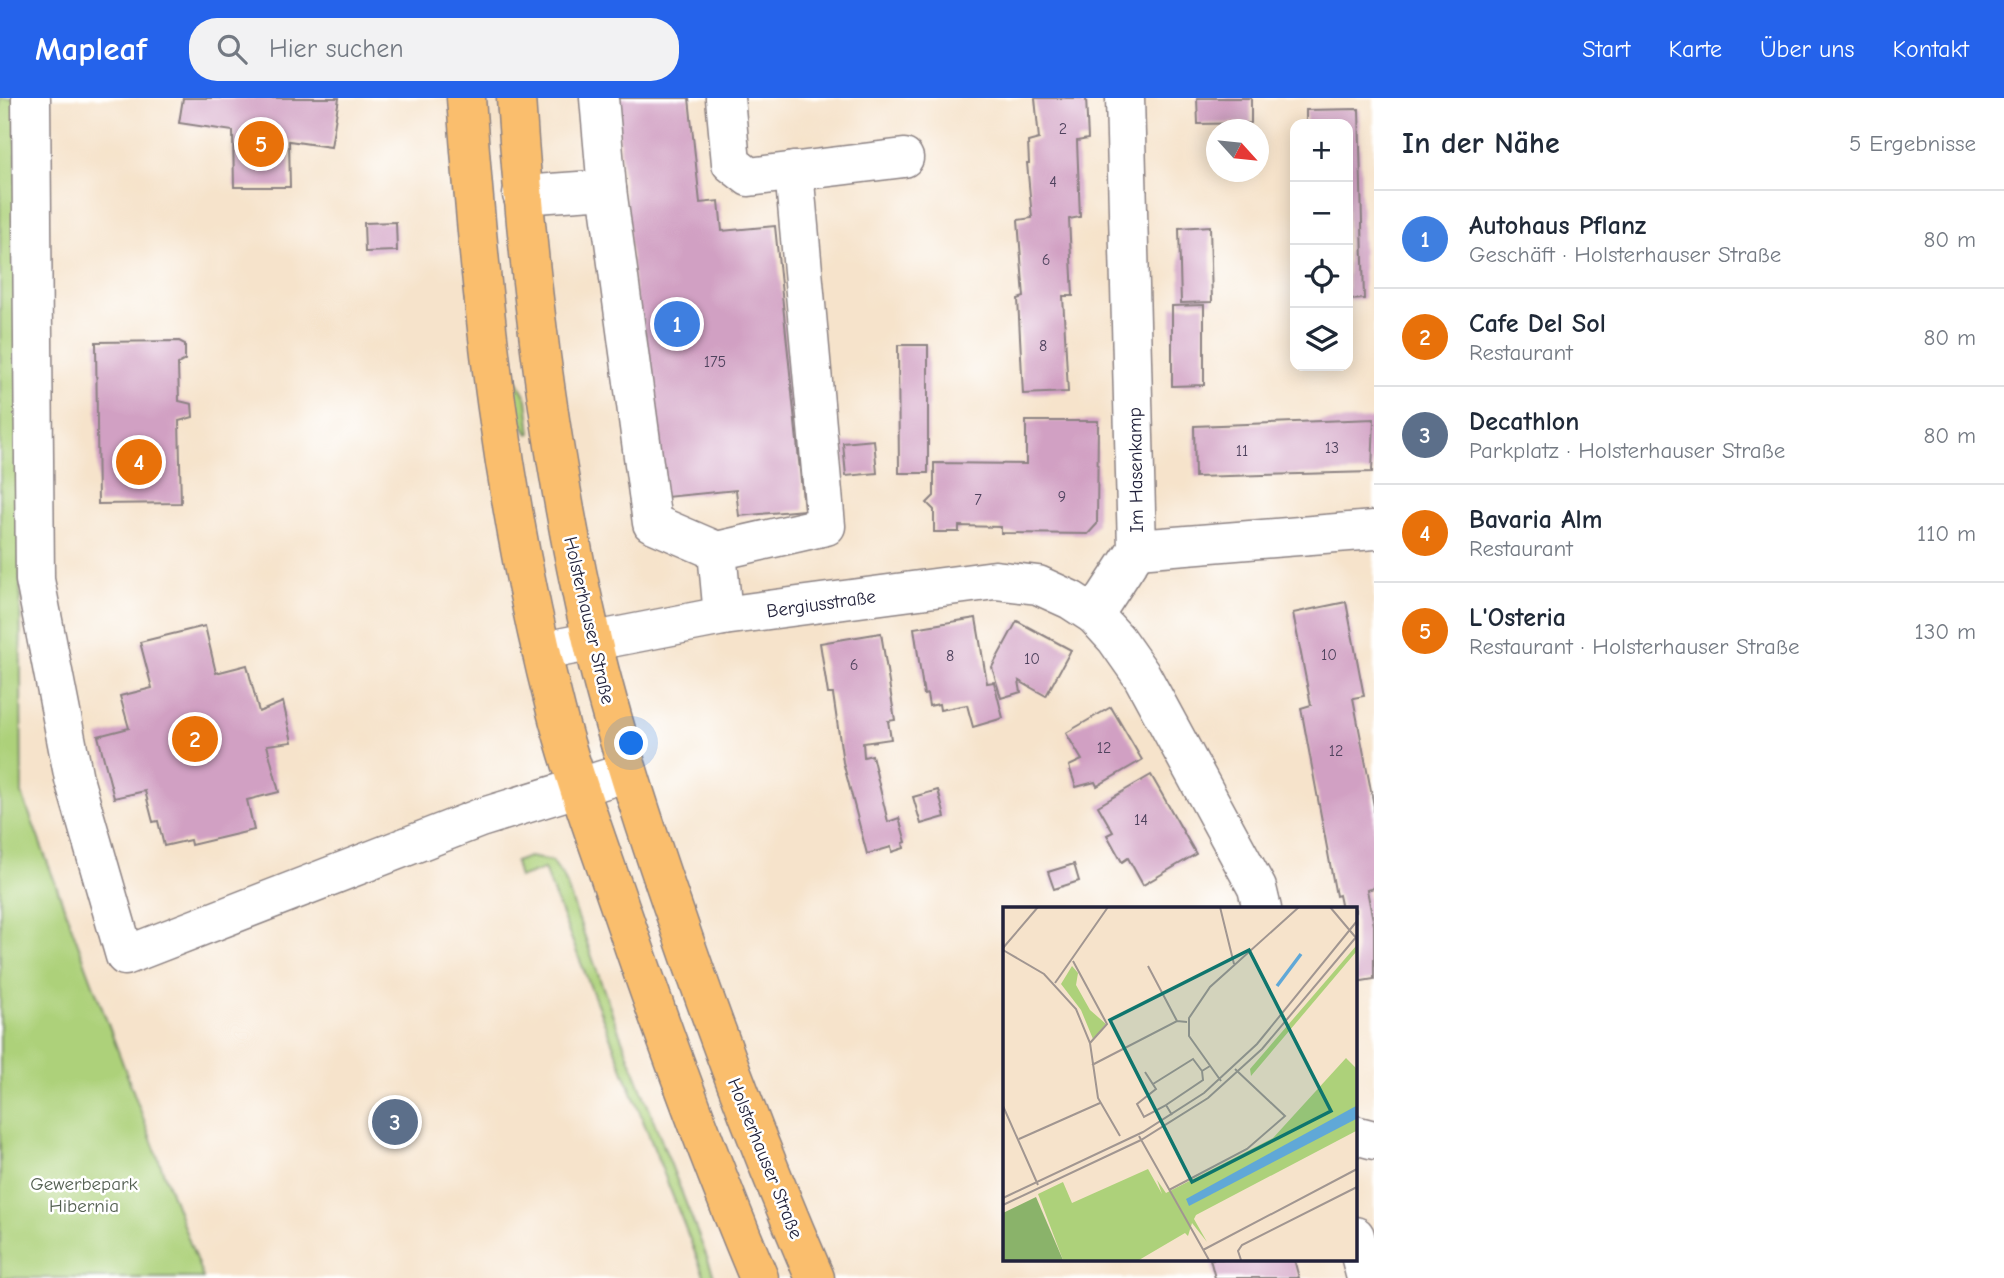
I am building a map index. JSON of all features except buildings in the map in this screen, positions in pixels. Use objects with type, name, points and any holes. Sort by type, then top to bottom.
[{"type":"main road","points":[[466,98],[484,320],[497,422],[543,651],[579,786],[660,1024],[759,1278]]},
{"type":"main road","name":"Holsterhauser Straße","points":[[516,98],[522,195],[539,360],[559,486],[592,641],[628,772],[707,1007],[815,1278]]},
{"type":"street","points":[[31,98],[35,580],[74,779],[125,956],[481,818],[628,772]]},
{"type":"street","points":[[599,98],[607,188],[652,523],[717,551],[826,526],[794,171]]},
{"type":"street","points":[[725,98],[731,163],[749,177],[904,158]]},
{"type":"street","name":"Im Hasenkamp","points":[[1094,615],[1137,549],[1125,98]]},
{"type":"street","points":[[522,195],[607,188]]},
{"type":"street","points":[[1137,549],[1374,530]]},
{"type":"street","points":[[717,551],[723,616]]},
{"type":"street","name":"Bergiusstraße","points":[[543,651],[723,616],[995,580],[1038,585],[1094,615]]},
{"type":"street","points":[[1094,615],[1142,676],[1256,888],[1261,907]]},
{"type":"street","points":[[1356,1135],[1374,1140]]},
{"type":"street","points":[[1356,1240],[1366,1278]]},
{"type":"green space","name":"Gewerbepark Hibernia","points":[[0,98],[16,98],[22,794],[203,1278],[0,1278]]},
{"type":"green space","points":[[514,374],[527,399],[531,433],[528,434],[514,410],[510,376]]},
{"type":"green space","points":[[529,857],[552,861],[564,878],[613,1016],[715,1278],[705,1278],[544,869],[519,878],[515,862]]},
{"type":"place","name":"L'Osteria","points":[[261,144]]},
{"type":"place","name":"Autohaus Pflanz","points":[[677,324]]},
{"type":"place","name":"Bavaria Alm","points":[[139,462]]},
{"type":"place","name":"Cafe Del Sol","points":[[195,739]]},
{"type":"place","name":"Decathlon","points":[[395,1122]]}]
